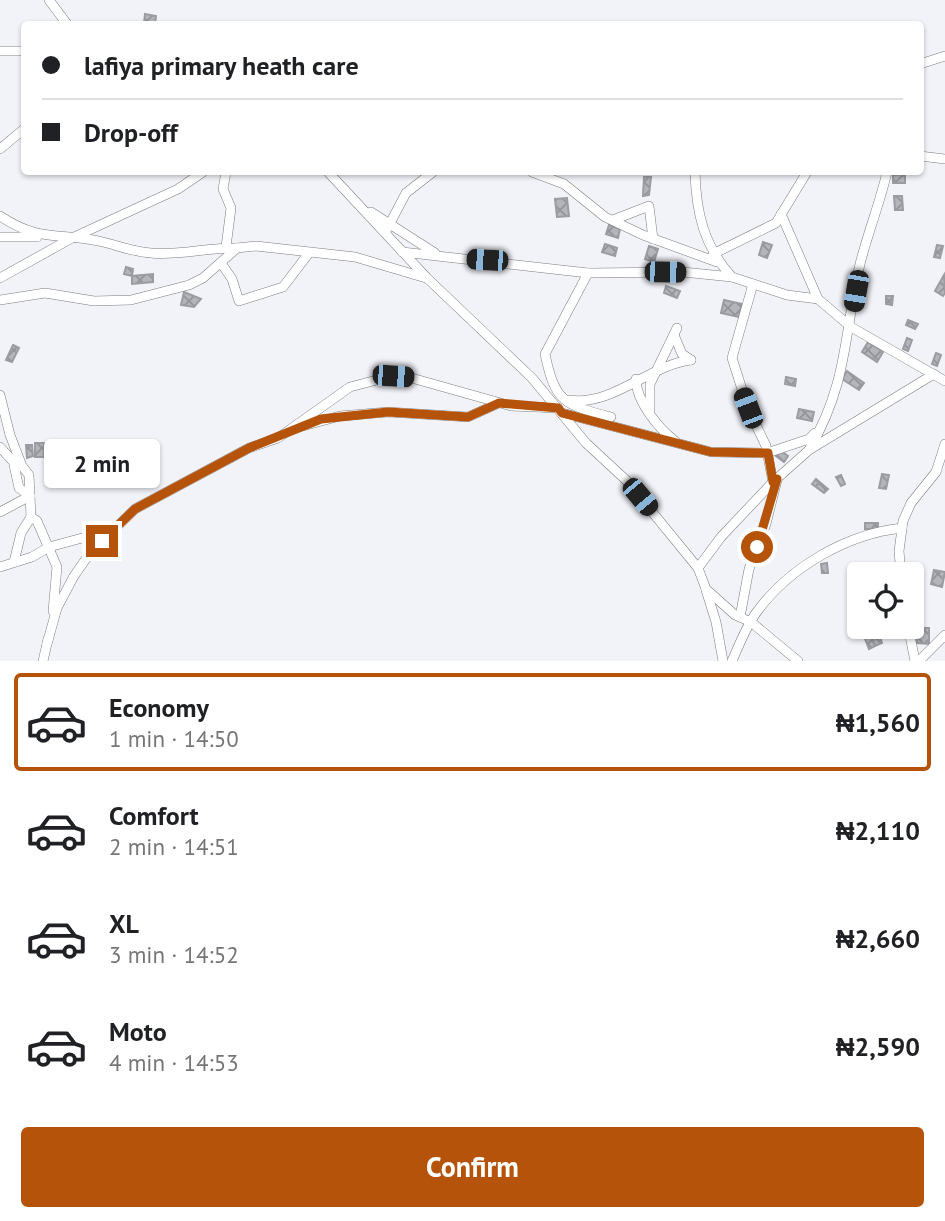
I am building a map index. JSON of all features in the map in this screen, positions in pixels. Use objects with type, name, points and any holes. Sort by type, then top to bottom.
[{"type":"street","points":[[49,0],[65,21]]},
{"type":"street","points":[[0,51],[21,51]]},
{"type":"street","points":[[924,63],[945,56]]},
{"type":"street","points":[[0,149],[21,132]]},
{"type":"street","points":[[924,156],[945,159]]},
{"type":"street","points":[[0,278],[72,237],[155,201],[198,175]]},
{"type":"street","points":[[225,175],[223,189],[231,208],[226,247]]},
{"type":"street","points":[[332,175],[426,278],[532,378],[586,443],[626,480],[698,568],[706,589],[723,661]]},
{"type":"street","points":[[385,234],[406,193],[429,175]]},
{"type":"street","points":[[540,175],[564,184],[613,220],[653,239],[715,258],[776,223],[805,175]]},
{"type":"street","points":[[695,175],[699,212],[715,258],[732,277]]},
{"type":"street","points":[[809,450],[822,428],[837,388],[851,327],[860,266],[881,204],[886,175]]},
{"type":"street","points":[[360,205],[417,244],[450,258]]},
{"type":"street","points":[[613,220],[649,206],[653,239]]},
{"type":"street","points":[[781,214],[818,299],[851,327],[945,381]]},
{"type":"street","points":[[0,216],[19,229],[46,237]]},
{"type":"street","points":[[0,237],[72,237],[153,254],[226,247],[280,248],[355,257],[426,278]]},
{"type":"street","points":[[0,300],[45,293],[94,301],[131,300],[189,285],[221,263],[237,248]]},
{"type":"street","points":[[402,252],[588,273],[683,272],[732,277],[787,295],[818,299]]},
{"type":"street","points":[[221,263],[232,279],[239,301],[283,287],[309,253]]},
{"type":"street","points":[[588,273],[545,354],[553,387],[561,398],[611,417]]},
{"type":"street","points":[[740,617],[749,569],[766,524],[775,480],[768,453],[743,396],[732,358],[753,284]]},
{"type":"street","points":[[561,398],[573,401],[594,399],[657,370],[691,360],[682,354],[675,332],[657,370],[650,384],[650,411]]},
{"type":"street","points":[[698,568],[721,537],[775,480],[809,450],[934,374]]},
{"type":"street","points":[[291,430],[350,387],[393,376],[450,387],[499,403],[560,411],[711,452],[768,453],[809,439],[822,428]]},
{"type":"street","points":[[636,379],[640,397],[660,429],[676,443]]},
{"type":"street","points":[[0,395],[7,426],[29,475],[31,517],[21,533],[14,562]]},
{"type":"street","points":[[43,661],[57,608],[74,576],[113,529],[135,509],[249,448],[291,430],[330,418],[388,412],[468,417],[499,403]]},
{"type":"street","points":[[901,562],[902,528],[911,503],[936,472],[945,444]]},
{"type":"street","points":[[0,447],[14,465],[26,471]]},
{"type":"street","points":[[14,465],[19,488],[30,496]]},
{"type":"street","points":[[0,512],[17,506],[30,496]]},
{"type":"street","points":[[31,517],[37,521],[57,567],[47,644]]},
{"type":"street","points":[[732,661],[751,622],[764,603],[810,561],[860,535],[902,528]]},
{"type":"street","points":[[0,566],[32,557],[49,547],[99,536],[113,529]]},
{"type":"street","points":[[706,589],[797,659]]},
{"type":"street","points":[[911,639],[917,661],[945,635]]},
{"type":"building","points":[[145,14],[156,16],[155,21],[144,21]]},
{"type":"building","points":[[893,175],[905,175],[905,183],[893,183]]},
{"type":"building","points":[[644,177],[651,177],[649,195],[643,196]]},
{"type":"building","points":[[894,196],[902,196],[903,210],[895,210]]},
{"type":"building","points":[[567,198],[569,216],[557,217],[555,199]]},
{"type":"building","points":[[609,225],[620,229],[618,238],[606,234]]},
{"type":"building","points":[[763,242],[772,245],[767,258],[759,255]]},
{"type":"building","points":[[605,244],[617,248],[615,256],[602,252]]},
{"type":"building","points":[[937,245],[943,246],[940,258],[934,257]]},
{"type":"building","points":[[649,246],[658,249],[654,262],[645,259]]},
{"type":"building","points":[[126,267],[133,269],[132,276],[124,274]]},
{"type":"building","points":[[153,274],[153,282],[132,284],[132,276]]},
{"type":"building","points":[[944,275],[945,293],[943,296],[935,291]]},
{"type":"building","points":[[666,286],[680,291],[677,298],[664,293]]},
{"type":"building","points":[[184,292],[201,299],[194,307],[181,305]]},
{"type":"building","points":[[886,296],[893,296],[892,305],[886,304]]},
{"type":"building","points":[[724,300],[742,304],[739,317],[721,313]]},
{"type":"building","points":[[908,320],[918,324],[915,329],[906,325]]},
{"type":"building","points":[[907,338],[912,340],[908,351],[903,349]]},
{"type":"building","points":[[868,342],[883,352],[877,362],[862,352]]},
{"type":"building","points":[[13,345],[19,348],[12,362],[6,360]]},
{"type":"building","points":[[936,353],[941,355],[937,366],[932,364]]},
{"type":"building","points":[[847,371],[864,383],[859,390],[842,379]]},
{"type":"building","points":[[786,377],[796,379],[795,386],[785,384]]},
{"type":"building","points":[[799,409],[814,412],[812,421],[797,418]]},
{"type":"building","points":[[35,443],[44,443],[44,457],[35,457]]},
{"type":"building","points":[[26,445],[32,445],[33,456],[27,458]]},
{"type":"building","points":[[780,450],[788,456],[784,462],[776,456]]},
{"type":"building","points":[[882,474],[889,475],[886,489],[879,488]]},
{"type":"building","points":[[841,475],[845,484],[841,486],[836,477]]},
{"type":"building","points":[[816,479],[828,489],[824,493],[812,484]]},
{"type":"building","points":[[865,523],[878,523],[878,529],[865,529]]},
{"type":"building","points":[[827,563],[828,573],[822,573],[821,564]]},
{"type":"building","points":[[934,570],[945,572],[942,587],[931,584]]},
{"type":"building","points":[[924,628],[929,628],[929,644],[917,643],[917,639],[924,639]]},
{"type":"building","points":[[865,639],[872,639],[875,646],[869,649]]},
{"type":"building","points":[[872,639],[881,639],[882,643],[875,646]]},
{"type":"route","points":[[102,541],[135,509],[205,475],[249,448],[321,419],[388,412],[457,418],[468,417],[499,403],[558,408],[562,413],[711,452],[768,453],[773,482],[777,479],[766,524],[757,547]]}]
